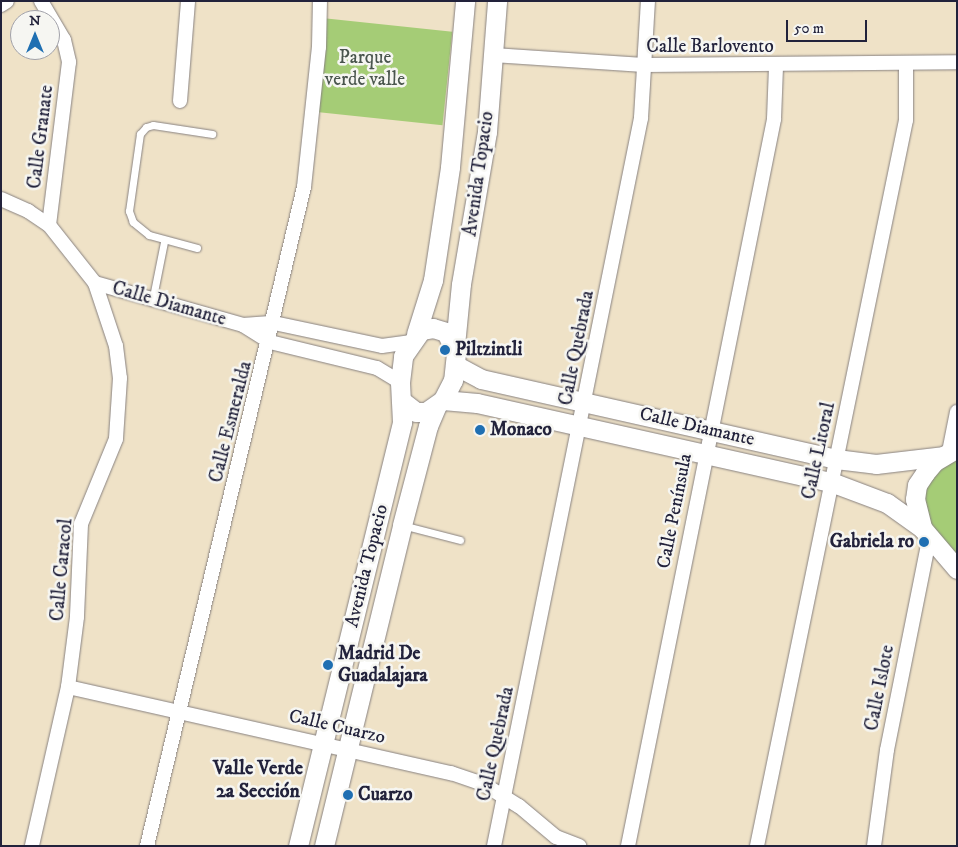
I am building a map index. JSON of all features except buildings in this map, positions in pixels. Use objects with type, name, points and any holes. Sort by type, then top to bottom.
[{"type":"street","points":[[1,5],[7,1]]},
{"type":"street","name":"Calle Granate","points":[[41,1],[64,40],[69,62],[49,225]]},
{"type":"street","name":"Calle Esmeralda","points":[[147,846],[270,342],[304,187],[319,47],[320,1]]},
{"type":"street","name":"Avenida Topacio","points":[[413,338],[433,280],[449,176],[465,1]]},
{"type":"street","name":"Avenida Topacio","points":[[455,345],[461,284],[483,169],[497,1]]},
{"type":"street","name":"Calle Quebrada","points":[[494,846],[641,118],[648,1]]},
{"type":"street","points":[[180,102],[188,2]]},
{"type":"street","name":"Calle Barlovento","points":[[493,55],[644,65],[776,66],[957,62]]},
{"type":"street","name":"Calle Litoral","points":[[757,846],[906,120],[906,64]]},
{"type":"street","name":"Calle Península","points":[[628,846],[774,119],[776,66]]},
{"type":"street","name":"Calle Caracol","points":[[1,199],[28,210],[49,225],[95,283],[116,346],[120,400],[116,438],[81,524],[77,617],[68,687],[32,846]]},
{"type":"street","name":"Calle Diamante","points":[[95,283],[153,297],[243,325],[270,342],[378,368],[400,382]]},
{"type":"street","name":"Calle Diamante","points":[[243,325],[274,323],[382,346],[413,338]]},
{"type":"street","points":[[427,328],[440,329],[455,345],[453,380],[440,403],[426,412],[416,412],[402,401],[400,382],[403,356],[413,338],[427,328]]},
{"type":"street","name":"Calle Diamante","points":[[455,365],[481,379],[836,459],[876,464],[949,452]]},
{"type":"street","name":"Avenida Topacio","points":[[298,846],[402,422],[402,401]]},
{"type":"street","name":"Calle Diamante","points":[[440,403],[477,403],[831,482],[886,503],[925,534],[957,569]]},
{"type":"street","name":"Avenida Topacio","points":[[324,846],[402,525],[428,426],[440,403]]},
{"type":"street","points":[[925,534],[915,507],[917,485],[929,468],[949,452],[957,412]]},
{"type":"street","name":"Calle Islote","points":[[874,846],[887,750],[925,534]]},
{"type":"street","name":"Calle Cuarzo","points":[[68,687],[347,748],[451,773],[504,796],[556,837],[579,846]]},
{"type":"lane","points":[[197,248],[164,242],[142,230],[129,211],[140,134],[146,127],[153,124],[212,134]]},
{"type":"lane","points":[[153,297],[164,242]]},
{"type":"lane","points":[[402,525],[460,540]]},
{"type":"green space","name":"Parque verde valle","points":[[322,18],[452,32],[442,125],[312,111]]},
{"type":"green space","points":[[957,454],[957,559],[927,523],[921,505],[924,488],[932,472]]},
{"type":"place","name":"Piltzintli","points":[[445,350]]},
{"type":"place","name":"Monaco","points":[[480,430]]},
{"type":"place","name":"Gabriela ro","points":[[924,542]]},
{"type":"place","name":"Madrid De Guadalajara","points":[[328,665]]},
{"type":"place","name":"Cuarzo","points":[[348,795]]},
{"type":"district","name":"Valle Verde 2a Sección","points":[[258,780]]}]
